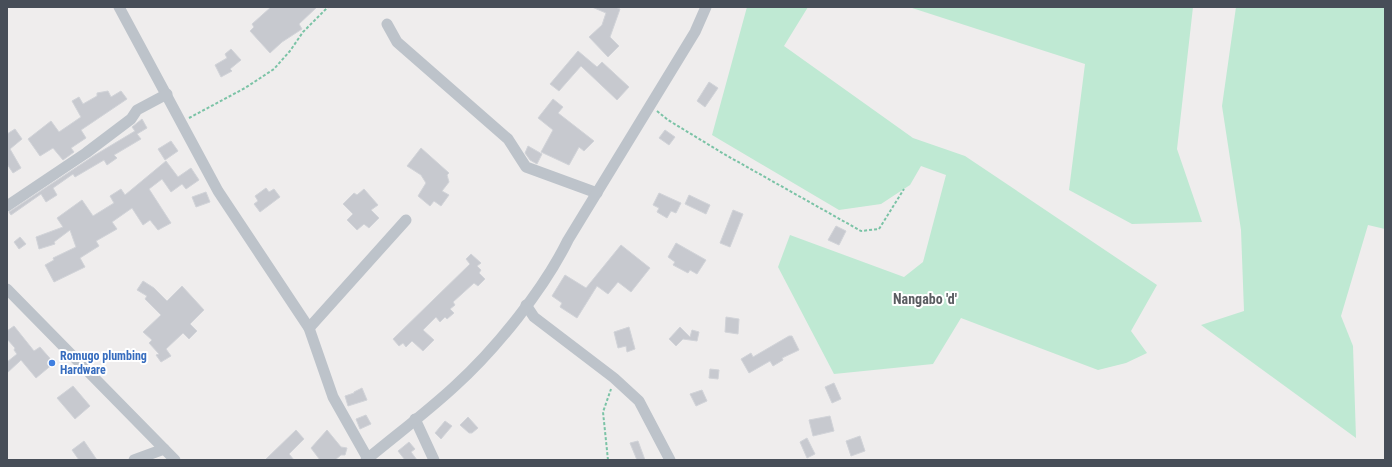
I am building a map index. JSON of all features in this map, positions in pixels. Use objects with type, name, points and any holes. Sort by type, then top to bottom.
[{"type":"street","points":[[119,7],[218,190],[309,328],[333,397],[367,459],[455,386],[481,360],[526,305],[558,259],[568,240],[695,32],[706,7]]},
{"type":"street","points":[[387,24],[396,42],[508,139],[526,167],[597,193]]},
{"type":"street","points":[[7,206],[91,149],[131,119],[138,110],[167,94]]},
{"type":"street","points":[[309,328],[406,220]]},
{"type":"street","points":[[7,289],[175,460]]},
{"type":"street","points":[[526,305],[534,317],[614,378],[639,401],[670,460]]},
{"type":"street","points":[[415,419],[434,460]]},
{"type":"street","points":[[134,460],[164,449]]},
{"type":"path","points":[[180,122],[245,88],[274,69],[290,51],[303,32],[328,7]]},
{"type":"path","points":[[651,105],[668,120],[724,154],[861,231],[879,229],[904,189]]},
{"type":"path","points":[[608,460],[603,412],[614,378]]},
{"type":"green space","points":[[747,7],[808,7],[784,46],[913,138],[965,156],[1157,285],[1131,331],[1147,353],[1126,363],[1098,370],[961,318],[933,364],[834,374],[778,267],[790,235],[904,277],[923,262],[946,175],[921,166],[910,185],[881,204],[839,210],[712,135]]},
{"type":"green space","points":[[909,7],[1193,7],[1177,149],[1202,222],[1132,224],[1069,190],[1085,64]]},
{"type":"green space","points":[[1236,7],[1385,7],[1385,229],[1368,225],[1341,316],[1353,346],[1356,438],[1201,325],[1244,311],[1241,230],[1222,106]]},
{"type":"building","points":[[271,7],[317,7],[299,24],[302,29],[282,42],[270,53],[250,31],[254,27],[252,24]]},
{"type":"building","points":[[592,7],[615,7],[620,9],[610,37],[619,46],[608,57],[589,37],[602,25],[606,13]]},
{"type":"building","points":[[231,49],[241,60],[230,69],[232,71],[221,77],[215,65],[227,58],[225,54]]},
{"type":"building","points":[[578,51],[597,67],[602,62],[629,87],[617,100],[581,66],[559,91],[550,84]]},
{"type":"building","points":[[709,82],[718,88],[705,107],[697,101]]},
{"type":"building","points":[[108,91],[111,97],[121,91],[127,99],[81,130],[86,138],[71,148],[74,152],[63,160],[53,148],[40,156],[28,139],[51,121],[59,132],[81,117],[72,101],[79,97],[83,104],[97,96],[97,93]]},
{"type":"building","points":[[553,99],[563,107],[558,113],[594,141],[584,151],[579,147],[569,165],[541,152],[553,130],[538,118]]},
{"type":"building","points":[[142,119],[147,128],[137,134],[141,139],[114,155],[117,158],[107,165],[104,160],[75,177],[73,174],[53,188],[57,195],[46,202],[41,194],[11,215],[9,212],[95,155],[135,131],[132,127]]},
{"type":"building","points":[[15,129],[22,139],[10,149],[21,168],[13,173],[7,164],[7,134]]},
{"type":"building","points":[[665,130],[675,137],[669,145],[659,138]]},
{"type":"building","points":[[171,141],[178,151],[165,160],[158,149]]},
{"type":"building","points":[[528,146],[542,154],[537,164],[530,160],[525,153]]},
{"type":"building","points":[[421,148],[449,173],[447,175],[449,182],[442,191],[449,195],[441,206],[434,201],[430,206],[418,196],[426,183],[421,175],[407,166]]},
{"type":"building","points":[[166,161],[178,177],[191,168],[199,180],[186,189],[182,184],[171,192],[162,179],[149,189],[171,223],[158,230],[150,220],[143,225],[132,208],[112,222],[117,229],[96,241],[99,246],[80,258],[85,267],[54,282],[45,265],[54,260],[53,258],[76,247],[70,230],[54,242],[55,244],[39,249],[36,237],[63,227],[57,218],[82,200],[93,216],[114,203],[110,196],[121,189],[125,195]]},
{"type":"building","points":[[266,188],[269,192],[274,189],[280,197],[260,212],[254,204],[258,201],[255,196]]},
{"type":"building","points":[[364,189],[378,205],[371,210],[379,218],[369,228],[364,224],[357,230],[347,220],[353,214],[343,204],[354,193],[357,195]]},
{"type":"building","points":[[206,192],[210,202],[196,207],[192,197]]},
{"type":"building","points":[[659,193],[681,203],[676,213],[671,211],[667,218],[657,212],[659,208],[653,205]]},
{"type":"building","points":[[689,195],[710,205],[706,214],[685,204]]},
{"type":"building","points":[[733,210],[743,214],[730,247],[720,243]]},
{"type":"building","points":[[836,226],[846,231],[839,245],[828,240]]},
{"type":"building","points":[[20,237],[26,244],[19,249],[14,242]]},
{"type":"building","points":[[676,243],[706,260],[697,274],[690,270],[688,273],[673,265],[675,262],[668,257]]},
{"type":"building","points":[[621,245],[650,268],[631,292],[618,282],[608,294],[597,286],[577,318],[560,307],[562,303],[552,296],[565,275],[586,288]]},
{"type":"building","points":[[471,254],[481,263],[477,266],[481,270],[479,273],[485,279],[478,286],[474,283],[453,302],[455,305],[450,309],[454,313],[447,319],[445,317],[440,322],[436,317],[423,330],[434,340],[423,351],[412,341],[406,347],[403,343],[399,346],[393,339],[470,264],[466,259]]},
{"type":"building","points":[[143,281],[154,288],[167,301],[182,286],[204,310],[190,324],[197,331],[189,339],[183,333],[166,349],[171,356],[161,362],[156,355],[159,354],[149,343],[152,340],[143,332],[161,315],[145,299],[147,296],[137,290]]},
{"type":"building","points":[[726,317],[739,319],[738,334],[725,332]]},
{"type":"building","points":[[14,326],[34,351],[40,347],[54,363],[36,378],[21,360],[7,373],[7,362],[17,354],[14,350],[15,348],[7,339],[7,331]]},
{"type":"building","points":[[629,327],[635,349],[627,352],[626,346],[618,348],[614,332]]},
{"type":"building","points":[[680,327],[690,337],[692,330],[699,332],[697,341],[683,339],[676,346],[669,339]]},
{"type":"building","points":[[789,336],[792,336],[799,350],[782,358],[783,360],[773,366],[770,361],[749,373],[741,359],[751,353],[753,357]]},
{"type":"building","points":[[710,369],[719,370],[718,379],[709,378]]},
{"type":"building","points":[[834,383],[841,399],[832,403],[825,387]]},
{"type":"building","points":[[73,386],[90,406],[75,419],[57,398]]},
{"type":"building","points":[[362,388],[367,400],[348,406],[345,396]]},
{"type":"building","points":[[702,390],[707,401],[696,406],[690,394]]},
{"type":"building","points":[[366,415],[371,424],[360,429],[356,419]]},
{"type":"building","points":[[830,416],[834,431],[813,436],[809,420]]},
{"type":"building","points":[[468,417],[478,428],[472,433],[469,433],[460,425]]},
{"type":"building","points":[[445,421],[452,426],[441,439],[435,433]]},
{"type":"building","points":[[296,430],[304,439],[289,454],[294,460],[265,460]]},
{"type":"building","points":[[327,430],[341,447],[347,448],[345,455],[341,455],[335,460],[320,460],[311,448]]},
{"type":"building","points":[[860,436],[865,451],[851,456],[846,441]]},
{"type":"building","points":[[807,438],[815,454],[807,458],[800,442]]},
{"type":"building","points":[[84,441],[97,460],[79,460],[72,450]]},
{"type":"building","points":[[638,441],[645,460],[637,460],[630,443]]},
{"type":"building","points":[[409,442],[415,449],[411,452],[417,460],[405,460],[398,451]]},
{"type":"place","name":"Romugo plumbing Hardware","points":[[52,363]]},
{"type":"district","name":"Nangabo 'd'","points":[[925,299]]}]
